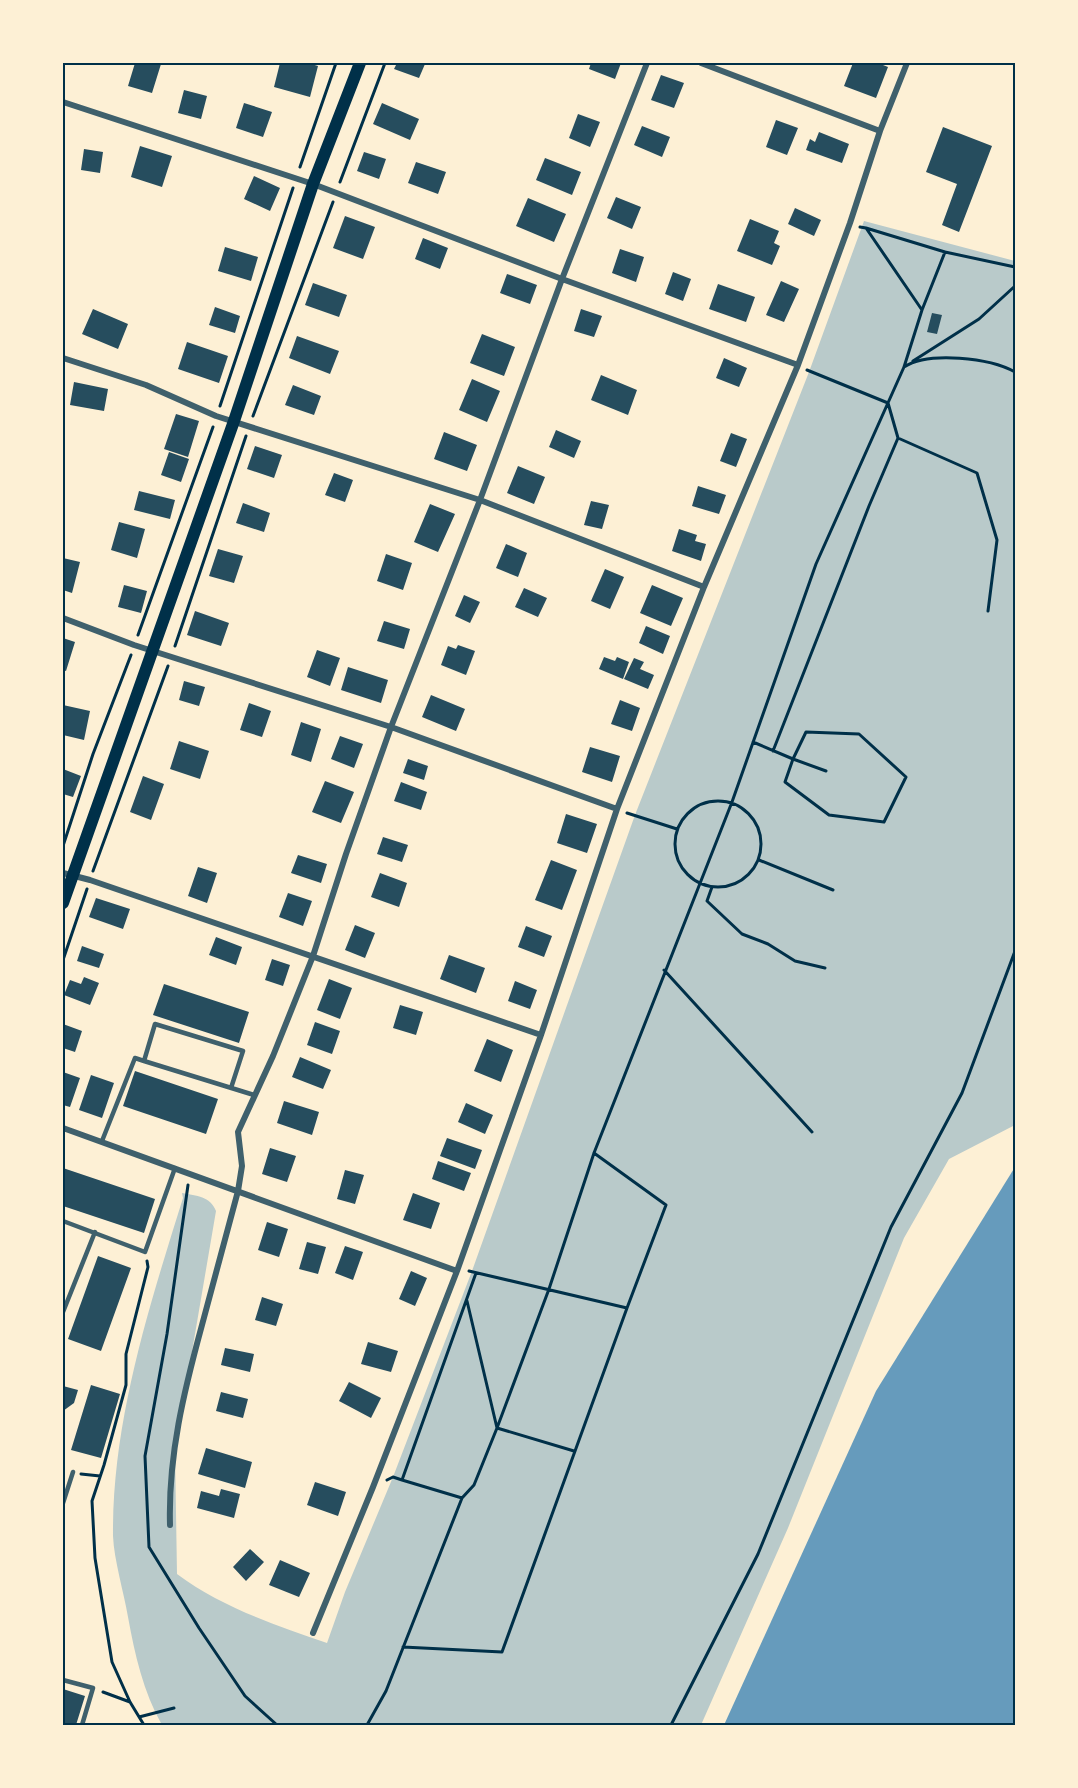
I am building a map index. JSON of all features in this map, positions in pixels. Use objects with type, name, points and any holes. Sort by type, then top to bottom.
[{"type":"main road","points":[[63,903],[68,874],[152,650],[234,421],[314,184],[360,63]]},
{"type":"street","points":[[170,1524],[169,1492],[176,1433],[190,1370],[238,1191],[242,1166],[238,1132],[273,1056],[313,956],[391,727],[647,63]]},
{"type":"street","points":[[701,63],[880,131]]},
{"type":"street","points":[[313,1633],[457,1271],[541,1035],[617,809],[704,587],[798,365],[850,223],[880,131],[907,63]]},
{"type":"street","points":[[63,102],[295,180],[314,184],[562,279],[798,365]]},
{"type":"street","points":[[63,358],[146,386],[216,416],[480,500],[704,587]]},
{"type":"street","points":[[63,618],[134,645],[391,727],[617,809]]},
{"type":"street","points":[[68,874],[541,1035]]},
{"type":"street","points":[[63,1128],[457,1271]]},
{"type":"lane","points":[[144,1061],[155,1024],[243,1051],[231,1088]]},
{"type":"lane","points":[[102,1142],[135,1058],[254,1095]]},
{"type":"lane","points":[[63,1221],[145,1252],[175,1168]]},
{"type":"lane","points":[[63,1310],[95,1232]]},
{"type":"lane","points":[[63,1503],[74,1472]]},
{"type":"lane","points":[[63,1680],[93,1688],[82,1725]]},
{"type":"path","points":[[63,846],[93,754],[216,416],[336,63]]},
{"type":"path","points":[[63,960],[171,657],[250,425],[385,63]]},
{"type":"path","points":[[850,223],[945,252],[1015,267]]},
{"type":"path","points":[[866,228],[922,310]]},
{"type":"path","points":[[367,1725],[386,1691],[462,1498],[474,1485],[497,1428],[549,1289],[594,1153],[664,970],[701,884],[732,802],[816,564],[904,367],[922,310],[945,252]]},
{"type":"path","points":[[904,367],[980,319],[1015,286]]},
{"type":"path","points":[[913,361],[960,358],[1007,368],[1015,372]]},
{"type":"path","points":[[798,365],[809,372],[888,404]]},
{"type":"path","points":[[773,751],[868,506],[898,438],[888,404]]},
{"type":"path","points":[[898,438],[976,473],[997,540],[988,611]]},
{"type":"path","points":[[806,732],[859,734],[906,777],[884,822],[829,814],[785,782],[793,759],[806,732]]},
{"type":"path","points":[[753,742],[826,771]]},
{"type":"path","points":[[719,800],[732,802],[754,819],[761,839],[759,860],[752,872],[727,887],[701,884],[686,872],[676,855],[674,842],[677,829],[693,808],[706,802],[719,800]]},
{"type":"path","points":[[617,809],[677,829]]},
{"type":"path","points":[[759,860],[833,891]]},
{"type":"path","points":[[712,887],[707,901],[742,934],[768,944],[795,961],[825,968]]},
{"type":"path","points":[[671,1725],[758,1554],[891,1227],[962,1093],[1015,951]]},
{"type":"path","points":[[664,970],[812,1132]]},
{"type":"path","points":[[403,1647],[502,1652],[666,1205],[594,1153]]},
{"type":"path","points":[[144,1725],[130,1702],[112,1662],[95,1558],[92,1501],[126,1385],[126,1354],[148,1267],[145,1252]]},
{"type":"path","points":[[457,1271],[476,1273],[627,1308]]},
{"type":"path","points":[[402,1479],[476,1273]]},
{"type":"path","points":[[466,1300],[497,1428]]},
{"type":"path","points":[[497,1428],[574,1451]]},
{"type":"path","points":[[373,1487],[393,1477],[462,1498]]},
{"type":"path","points":[[93,1688],[130,1702]]},
{"type":"path","points":[[139,1717],[174,1708]]},
{"type":"shaded area","points":[[864,221],[1015,261],[1015,1125],[949,1159],[904,1238],[788,1528],[701,1725],[162,1725],[140,1672],[117,1566],[113,1536],[114,1493],[126,1407],[135,1365],[183,1198],[182,1193],[207,1200],[216,1211],[175,1451],[177,1574],[230,1606],[327,1643],[472,1271],[635,815],[809,372]]},
{"type":"water","points":[[1015,1167],[1015,1725],[724,1725],[876,1391]]},
{"type":"building","points":[[135,63],[161,64],[152,93],[128,86]]},
{"type":"building","points":[[280,63],[308,63],[318,66],[310,97],[274,87]]},
{"type":"building","points":[[397,63],[425,64],[419,78],[394,69]]},
{"type":"building","points":[[591,63],[621,63],[615,79],[589,69]]},
{"type":"building","points":[[853,63],[878,63],[888,67],[876,98],[844,86]]},
{"type":"building","points":[[661,75],[684,83],[674,108],[651,100]]},
{"type":"building","points":[[184,90],[207,96],[201,119],[178,113]]},
{"type":"building","points":[[244,103],[272,112],[263,137],[236,128]]},
{"type":"building","points":[[382,103],[419,119],[410,140],[373,124]]},
{"type":"building","points":[[578,114],[600,122],[590,147],[569,138]]},
{"type":"building","points":[[776,120],[798,128],[787,155],[766,147]]},
{"type":"building","points":[[642,126],[670,137],[662,157],[634,145]]},
{"type":"building","points":[[943,127],[992,146],[959,232],[942,225],[957,184],[926,172]]},
{"type":"building","points":[[819,132],[849,144],[842,163],[806,150],[810,139],[815,142]]},
{"type":"building","points":[[140,146],[172,156],[162,187],[131,177]]},
{"type":"building","points":[[84,149],[103,152],[100,173],[81,170]]},
{"type":"building","points":[[364,152],[386,159],[379,179],[357,171]]},
{"type":"building","points":[[545,158],[581,172],[572,195],[536,180]]},
{"type":"building","points":[[416,162],[446,172],[438,194],[408,183]]},
{"type":"building","points":[[254,176],[280,188],[270,211],[244,199]]},
{"type":"building","points":[[616,197],[641,207],[632,229],[607,218]]},
{"type":"building","points":[[528,198],[566,214],[554,242],[516,226]]},
{"type":"building","points":[[795,208],[821,220],[814,236],[788,224]]},
{"type":"building","points":[[345,216],[375,227],[363,259],[333,248]]},
{"type":"building","points":[[750,219],[779,231],[774,243],[780,246],[772,265],[737,251]]},
{"type":"building","points":[[423,238],[448,248],[440,269],[415,259]]},
{"type":"building","points":[[225,247],[258,257],[251,281],[218,271]]},
{"type":"building","points":[[620,249],[644,257],[636,282],[612,273]]},
{"type":"building","points":[[673,272],[691,279],[683,301],[665,294]]},
{"type":"building","points":[[507,274],[537,285],[530,304],[500,293]]},
{"type":"building","points":[[781,281],[799,289],[784,322],[766,315]]},
{"type":"building","points":[[313,283],[347,295],[339,317],[305,305]]},
{"type":"building","points":[[718,284],[755,297],[746,322],[709,309]]},
{"type":"building","points":[[215,307],[240,316],[235,333],[209,325]]},
{"type":"building","points":[[93,309],[128,324],[118,349],[82,334]]},
{"type":"building","points":[[581,309],[602,316],[594,337],[574,331]]},
{"type":"building","points":[[932,313],[942,315],[937,334],[927,332]]},
{"type":"building","points":[[482,334],[515,347],[504,376],[470,363]]},
{"type":"building","points":[[297,336],[339,351],[330,374],[289,358]]},
{"type":"building","points":[[187,342],[228,356],[219,383],[178,369]]},
{"type":"building","points":[[724,358],[747,368],[739,387],[716,378]]},
{"type":"building","points":[[601,375],[637,390],[628,415],[591,400]]},
{"type":"building","points":[[472,379],[500,391],[487,422],[459,410]]},
{"type":"building","points":[[74,382],[108,389],[104,411],[70,405]]},
{"type":"building","points":[[293,385],[321,396],[314,415],[285,405]]},
{"type":"building","points":[[176,414],[199,421],[188,457],[164,449]]},
{"type":"building","points":[[556,430],[581,441],[574,458],[549,447]]},
{"type":"building","points":[[444,432],[477,445],[467,471],[434,459]]},
{"type":"building","points":[[731,433],[747,439],[736,467],[720,461]]},
{"type":"building","points":[[255,446],[282,455],[274,478],[247,469]]},
{"type":"building","points":[[169,452],[189,459],[181,482],[161,475]]},
{"type":"building","points":[[518,466],[545,477],[534,504],[507,493]]},
{"type":"building","points":[[334,473],[353,480],[345,502],[325,495]]},
{"type":"building","points":[[698,486],[726,495],[719,514],[692,506]]},
{"type":"building","points":[[139,491],[175,500],[170,519],[134,510]]},
{"type":"building","points":[[591,501],[609,505],[602,529],[584,525]]},
{"type":"building","points":[[243,503],[270,513],[264,532],[236,523]]},
{"type":"building","points":[[430,504],[455,514],[438,552],[414,542]]},
{"type":"building","points":[[119,522],[145,529],[137,558],[111,550]]},
{"type":"building","points":[[679,529],[697,535],[695,541],[706,544],[701,561],[672,551]]},
{"type":"building","points":[[506,544],[527,553],[518,577],[496,568]]},
{"type":"building","points":[[218,549],[243,556],[234,583],[209,576]]},
{"type":"building","points":[[386,554],[412,563],[403,590],[377,581]]},
{"type":"building","points":[[63,558],[80,562],[72,593],[63,590]]},
{"type":"building","points":[[605,569],[624,577],[610,609],[591,601]]},
{"type":"building","points":[[124,585],[147,591],[141,613],[118,607]]},
{"type":"building","points":[[652,585],[683,598],[671,626],[640,613]]},
{"type":"building","points":[[524,588],[547,598],[538,617],[515,607]]},
{"type":"building","points":[[464,595],[480,602],[470,623],[455,616]]},
{"type":"building","points":[[195,611],[229,623],[221,646],[187,635]]},
{"type":"building","points":[[384,621],[410,629],[404,649],[377,641]]},
{"type":"building","points":[[646,626],[670,636],[663,654],[639,643]]},
{"type":"building","points":[[63,638],[75,642],[66,671],[63,670]]},
{"type":"building","points":[[458,645],[475,651],[466,675],[441,665],[448,646],[456,649]]},
{"type":"building","points":[[317,650],[340,658],[330,686],[307,677]]},
{"type":"building","points":[[604,657],[615,661],[617,657],[629,662],[623,679],[599,669]]},
{"type":"building","points":[[634,658],[644,662],[640,669],[654,675],[648,689],[624,679]]},
{"type":"building","points":[[348,667],[388,680],[381,703],[341,690]]},
{"type":"building","points":[[184,681],[205,687],[199,706],[179,700]]},
{"type":"building","points":[[431,695],[465,709],[456,731],[422,717]]},
{"type":"building","points":[[620,700],[640,708],[632,731],[611,724]]},
{"type":"building","points":[[249,703],[271,711],[262,737],[240,730]]},
{"type":"building","points":[[63,705],[90,711],[84,740],[63,735]]},
{"type":"building","points":[[301,722],[321,729],[311,762],[291,755]]},
{"type":"building","points":[[340,736],[363,744],[354,768],[331,759]]},
{"type":"building","points":[[179,741],[209,751],[200,779],[170,769]]},
{"type":"building","points":[[590,747],[620,756],[612,782],[582,772]]},
{"type":"building","points":[[408,759],[428,766],[424,780],[403,773]]},
{"type":"building","points":[[63,769],[81,776],[73,797],[63,794]]},
{"type":"building","points":[[143,776],[164,784],[151,820],[130,812]]},
{"type":"building","points":[[325,781],[354,792],[341,823],[312,812]]},
{"type":"building","points":[[401,782],[427,792],[421,810],[394,801]]},
{"type":"building","points":[[566,814],[597,824],[587,853],[557,843]]},
{"type":"building","points":[[383,837],[408,845],[402,862],[377,854]]},
{"type":"building","points":[[298,855],[327,864],[321,883],[291,873]]},
{"type":"building","points":[[551,860],[577,870],[562,910],[535,900]]},
{"type":"building","points":[[198,867],[217,873],[207,903],[188,896]]},
{"type":"building","points":[[380,873],[407,883],[399,907],[371,897]]},
{"type":"building","points":[[288,893],[312,901],[303,926],[279,917]]},
{"type":"building","points":[[96,898],[130,909],[123,929],[89,917]]},
{"type":"building","points":[[355,925],[375,933],[365,958],[345,950]]},
{"type":"building","points":[[526,926],[552,936],[544,957],[518,947]]},
{"type":"building","points":[[216,937],[242,947],[236,965],[209,955]]},
{"type":"building","points":[[82,946],[104,954],[99,968],[77,961]]},
{"type":"building","points":[[449,955],[485,968],[476,993],[440,979]]},
{"type":"building","points":[[272,959],[290,965],[283,986],[265,980]]},
{"type":"building","points":[[84,977],[99,983],[90,1005],[64,995],[70,980],[81,984]]},
{"type":"building","points":[[329,979],[352,988],[340,1019],[317,1010]]},
{"type":"building","points":[[515,981],[537,990],[530,1009],[508,1001]]},
{"type":"building","points":[[164,984],[249,1012],[239,1043],[153,1015]]},
{"type":"building","points":[[400,1005],[423,1012],[416,1035],[393,1028]]},
{"type":"building","points":[[315,1022],[340,1031],[332,1054],[307,1045]]},
{"type":"building","points":[[63,1024],[82,1031],[75,1052],[63,1048]]},
{"type":"building","points":[[487,1039],[513,1050],[501,1082],[474,1071]]},
{"type":"building","points":[[300,1057],[331,1070],[323,1089],[292,1077]]},
{"type":"building","points":[[135,1071],[218,1099],[206,1134],[123,1106]]},
{"type":"building","points":[[63,1072],[80,1078],[70,1107],[63,1105]]},
{"type":"building","points":[[91,1075],[114,1083],[102,1118],[79,1110]]},
{"type":"building","points":[[284,1101],[319,1112],[312,1135],[277,1123]]},
{"type":"building","points":[[466,1103],[493,1115],[485,1134],[458,1122]]},
{"type":"building","points":[[447,1138],[482,1150],[475,1169],[440,1156]]},
{"type":"building","points":[[270,1148],[296,1156],[287,1182],[262,1174]]},
{"type":"building","points":[[438,1161],[471,1173],[464,1191],[432,1179]]},
{"type":"building","points":[[63,1168],[155,1199],[144,1233],[63,1206]]},
{"type":"building","points":[[345,1170],[364,1175],[355,1204],[337,1199]]},
{"type":"building","points":[[413,1193],[440,1203],[431,1229],[403,1220]]},
{"type":"building","points":[[267,1222],[288,1229],[279,1257],[258,1250]]},
{"type":"building","points":[[307,1242],[326,1247],[318,1274],[299,1269]]},
{"type":"building","points":[[345,1246],[363,1252],[353,1280],[335,1273]]},
{"type":"building","points":[[98,1256],[131,1268],[101,1351],[68,1339]]},
{"type":"building","points":[[411,1271],[427,1278],[415,1306],[399,1299]]},
{"type":"building","points":[[262,1297],[283,1304],[276,1326],[255,1320]]},
{"type":"building","points":[[368,1342],[398,1351],[391,1372],[361,1364]]},
{"type":"building","points":[[225,1348],[254,1354],[250,1372],[221,1365]]},
{"type":"building","points":[[349,1382],[381,1398],[371,1418],[339,1401]]},
{"type":"building","points":[[91,1385],[120,1394],[101,1458],[71,1450]]},
{"type":"building","points":[[63,1386],[78,1390],[74,1403],[63,1411]]},
{"type":"building","points":[[221,1392],[248,1399],[243,1418],[216,1411]]},
{"type":"building","points":[[206,1448],[252,1462],[245,1488],[198,1474]]},
{"type":"building","points":[[315,1482],[346,1492],[338,1516],[307,1505]]},
{"type":"building","points":[[221,1489],[240,1494],[234,1518],[197,1508],[201,1491],[219,1496]]},
{"type":"building","points":[[250,1549],[264,1562],[246,1581],[233,1567]]},
{"type":"building","points":[[280,1560],[310,1573],[299,1597],[269,1585]]},
{"type":"building","points":[[63,1689],[85,1696],[76,1725],[63,1725]]}]
